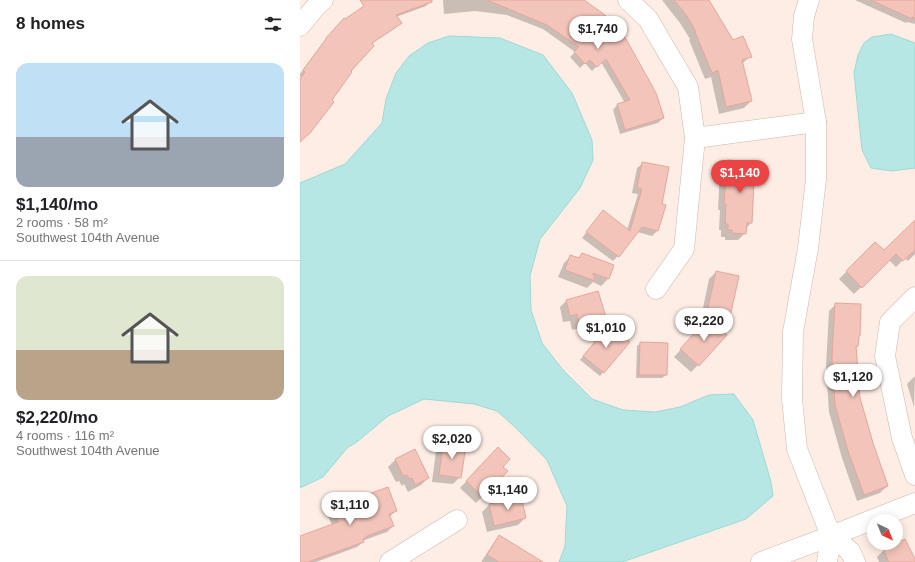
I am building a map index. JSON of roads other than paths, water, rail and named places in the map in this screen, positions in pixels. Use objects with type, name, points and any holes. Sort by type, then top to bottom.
[{"type":"street","points":[[300,26],[323,0]]},
{"type":"street","points":[[628,0],[648,19],[688,87],[695,138],[684,249],[656,289]]},
{"type":"street","points":[[809,0],[804,16],[802,39],[816,122],[816,179],[808,248],[793,332],[792,399],[797,449],[831,536],[827,562]]},
{"type":"street","points":[[695,138],[816,122]]},
{"type":"street","points":[[915,297],[890,322],[885,356],[909,435],[915,475]]},
{"type":"street","points":[[761,562],[915,503]]},
{"type":"street","points":[[390,562],[456,520]]},
{"type":"street","points":[[831,536],[850,551],[855,562]]},
{"type":"water","points":[[891,34],[915,43],[915,168],[892,171],[871,168],[862,150],[854,73],[858,55],[864,43],[872,37]]},
{"type":"water","points":[[449,36],[500,38],[543,55],[572,93],[592,140],[593,160],[580,188],[540,239],[530,276],[531,310],[542,343],[563,370],[592,399],[623,410],[655,412],[680,407],[709,395],[734,394],[753,420],[771,482],[773,496],[746,519],[622,562],[559,562],[565,546],[567,506],[547,460],[497,411],[474,404],[424,399],[388,416],[358,441],[347,448],[323,477],[300,488],[300,183],[345,164],[382,123],[386,99],[396,73],[409,56],[428,43]]}]
